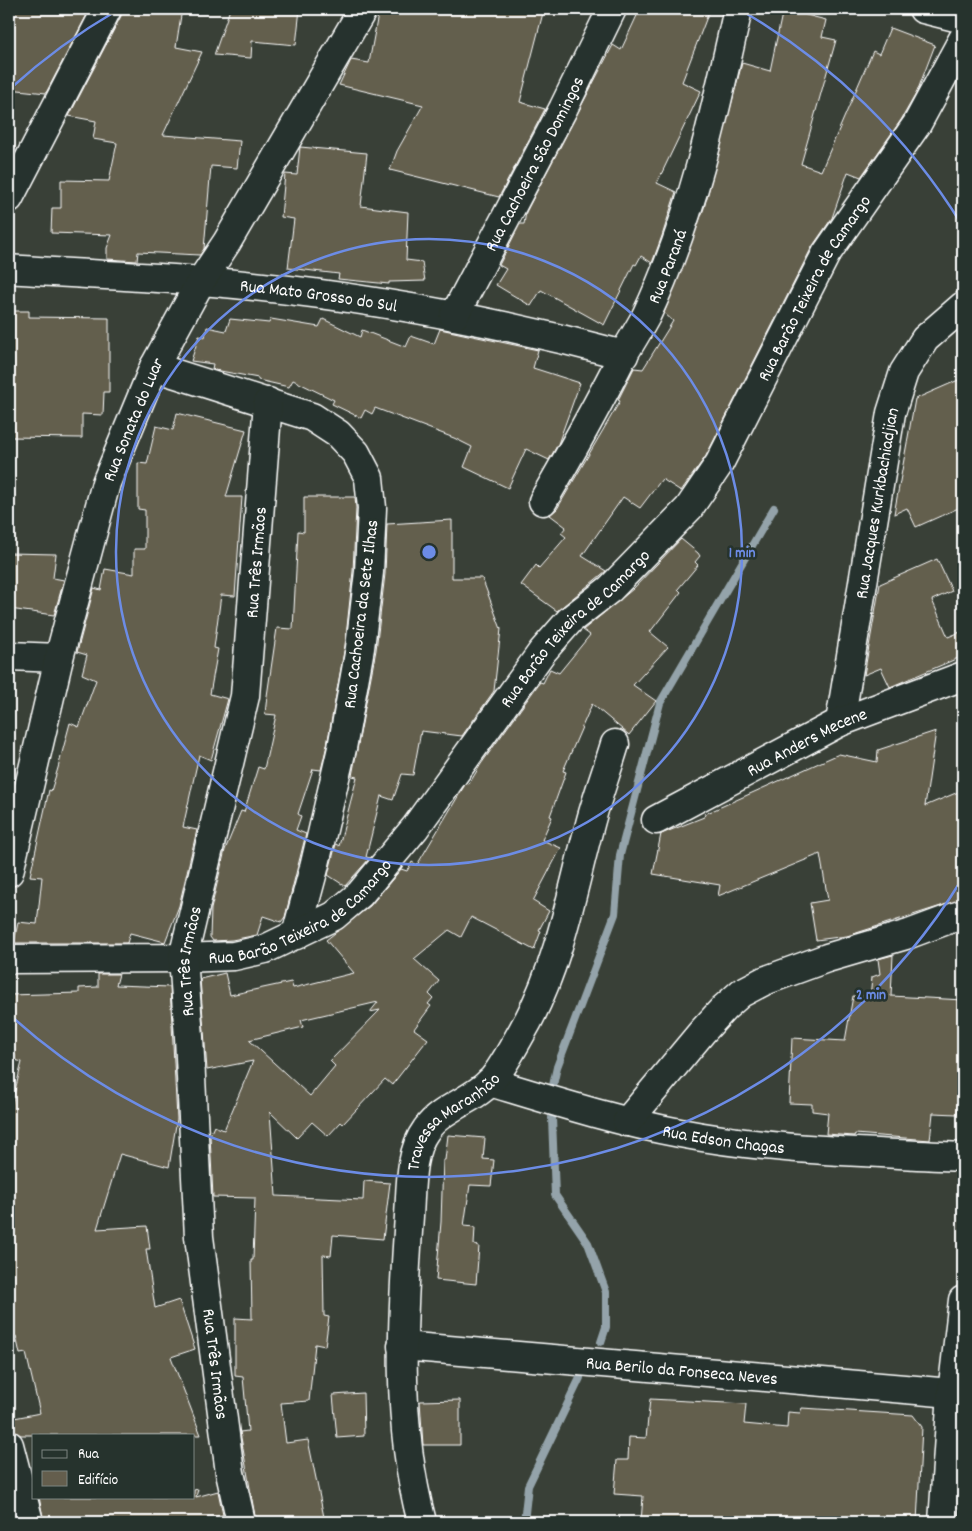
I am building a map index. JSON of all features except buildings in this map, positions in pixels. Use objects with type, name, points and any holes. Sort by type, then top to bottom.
[{"type":"street","points":[[9,198],[107,9]]},
{"type":"street","name":"Rua Sonata do Luar","points":[[9,872],[59,658],[106,483],[154,367],[201,281],[227,242],[363,9]]},
{"type":"street","name":"Rua Cachoeira São Domingos","points":[[454,316],[563,109],[612,9]]},
{"type":"street","name":"Rua Paraná","points":[[543,501],[598,407],[646,316],[690,202],[706,149],[738,9]]},
{"type":"street","points":[[923,9],[963,19]]},
{"type":"street","name":"Rua Barão Teixeira de Camargo","points":[[9,959],[234,956],[266,949],[296,935],[334,916],[360,894],[420,821],[542,652],[570,620],[610,589],[689,508],[719,464],[826,254],[917,124],[963,39]]},
{"type":"street","name":"Rua Mato Grosso do Sul","points":[[9,269],[201,281],[283,290],[454,316],[556,337],[624,355]]},
{"type":"street","name":"Rua Jacques Kurkbachiadjian","points":[[840,722],[891,413],[904,372],[925,339],[963,306]]},
{"type":"street","name":"Rua Cachoeira da Sete Ilhas","points":[[154,367],[312,417],[338,434],[350,446],[356,453],[369,478],[372,508],[369,572],[360,648],[345,730],[314,868],[296,935]]},
{"type":"street","name":"Rua Três Irmãos","points":[[241,1522],[230,1473],[200,1237],[190,1037],[183,958],[245,696],[268,402]]},
{"type":"street","points":[[9,656],[59,658]]},
{"type":"street","name":"Rua Anders Mecene","points":[[656,820],[840,722],[963,676]]},
{"type":"street","name":"Travessa Maranhão","points":[[422,1522],[406,1442],[402,1346],[410,1180],[417,1149],[426,1129],[446,1112],[490,1082],[527,1022],[548,977],[590,822],[615,744]]},
{"type":"street","points":[[627,1122],[702,1032],[742,993],[764,981],[827,958],[909,934],[963,914]]},
{"type":"street","name":"Rua Edson Chagas","points":[[490,1082],[627,1122],[682,1134],[786,1147],[963,1157]]},
{"type":"street","points":[[943,1522],[958,1394],[963,1300]]},
{"type":"street","name":"Rua Berilo da Fonseca Neves","points":[[402,1346],[958,1394]]},
{"type":"street","points":[[9,1445],[20,1511]]},
{"type":"waterway","points":[[552,1090],[557,1067],[615,914],[620,855],[660,703],[774,508]]},
{"type":"waterway","points":[[552,1118],[555,1195],[588,1243],[606,1292],[606,1327],[601,1342]]},
{"type":"waterway","points":[[524,1522],[528,1486],[580,1378]]}]
